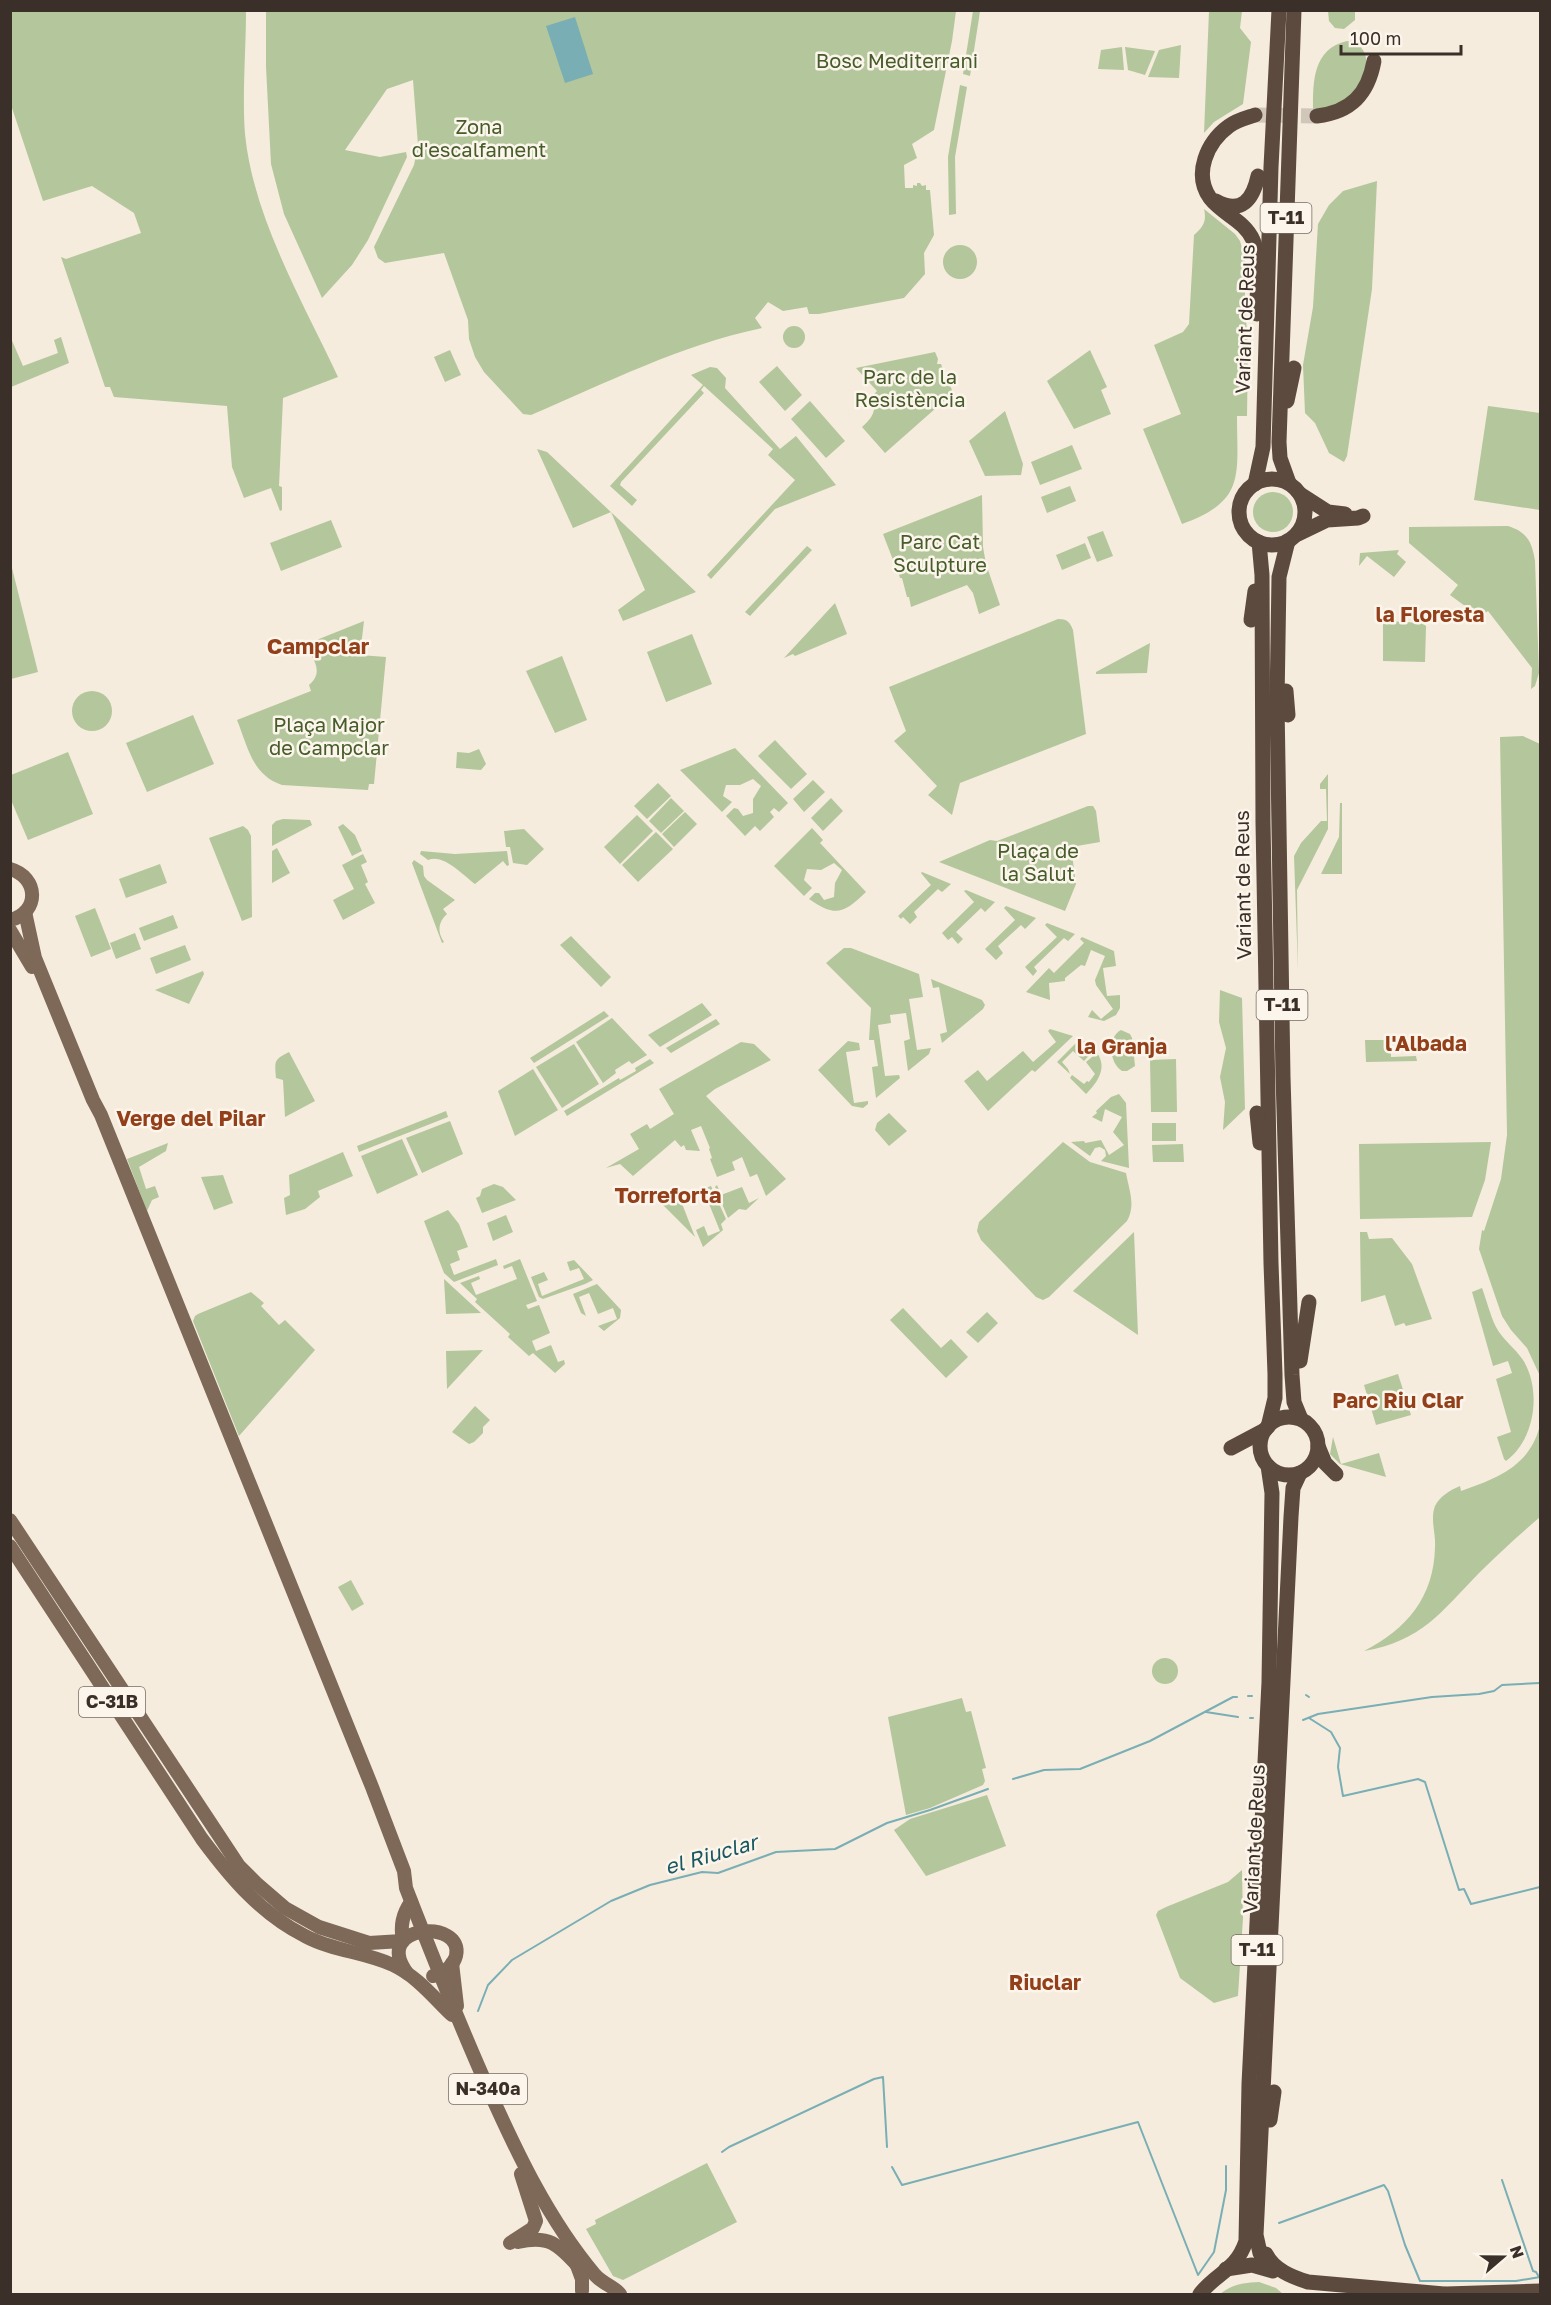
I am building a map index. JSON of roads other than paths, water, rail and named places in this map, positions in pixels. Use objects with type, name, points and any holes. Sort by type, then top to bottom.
[{"type":"highway","name":"Variant de Reus","points":[[1259,542],[1244,530],[1239,514],[1240,503],[1244,495],[1255,484],[1263,447],[1261,394],[1279,10]]},
{"type":"highway","name":"Variant de Reus","points":[[1282,425],[1294,10]]},
{"type":"highway","points":[[1317,116],[1332,114],[1358,98],[1367,86],[1374,61]]},
{"type":"highway","points":[[1255,116],[1230,125],[1219,134],[1210,146],[1202,171],[1209,196],[1218,207],[1239,221],[1245,228],[1252,238],[1257,255],[1256,291],[1261,394]]},
{"type":"highway","points":[[1209,196],[1227,206],[1246,203],[1252,197],[1258,176]]},
{"type":"highway","points":[[1282,425],[1294,369]]},
{"type":"highway","name":"T-11","points":[[1282,425],[1280,458],[1305,511],[1304,523],[1293,538]]},
{"type":"highway","points":[[1255,484],[1272,479],[1294,488],[1328,512],[1344,514],[1361,511],[1358,518],[1328,520],[1274,545],[1259,542]]},
{"type":"highway","name":"Variant de Reus","points":[[1293,538],[1279,578],[1277,703],[1282,1077],[1292,1375],[1298,1414]]},
{"type":"highway","name":"T-11","points":[[1259,542],[1263,575]]},
{"type":"highway","name":"Variant de Reus","points":[[1263,575],[1263,822],[1270,1263],[1275,1374],[1275,1398],[1266,1428]]},
{"type":"highway","points":[[1251,620],[1257,576],[1263,575]]},
{"type":"highway","points":[[1279,635],[1284,642],[1288,716]]},
{"type":"highway","points":[[1257,1113],[1270,1263]]},
{"type":"highway","points":[[1309,1302],[1300,1348],[1298,1414],[1275,1421],[1231,1448],[1266,1463],[1274,1470],[1286,1475],[1304,1470],[1336,1474],[1324,1463],[1318,1446]]},
{"type":"highway","name":"T-11","points":[[1298,1414],[1312,1430],[1318,1446],[1314,1460],[1304,1470]]},
{"type":"highway","name":"T-11","points":[[1266,1428],[1260,1445],[1266,1463]]},
{"type":"highway","name":"Variant de Reus","points":[[1266,1463],[1272,1481],[1269,1682],[1246,2114],[1252,2220],[1257,2244],[1268,2268]]},
{"type":"highway","name":"Variant de Reus","points":[[1252,2220],[1260,2141],[1291,1564],[1293,1488],[1304,1470]]},
{"type":"highway","points":[[1256,1830],[1260,1781],[1265,1779]]},
{"type":"highway","points":[[1260,2141],[1267,2134],[1274,2092]]},
{"type":"highway","points":[[1252,2220],[1269,2260],[1300,2287],[1326,2284],[1445,2295],[1540,2291]]},
{"type":"highway","name":"T-11","points":[[1200,2295],[1242,2252],[1252,2220]]},
{"type":"highway","points":[[1193,2295],[1208,2277],[1225,2269],[1252,2265],[1268,2268],[1300,2287],[1400,2295]]},
{"type":"main road","name":"N-340a","points":[[10,869],[23,874],[31,885],[32,901],[25,912],[35,958],[93,1100],[101,1114],[372,1787],[404,1871],[406,1888],[413,1906],[429,1931],[439,1974],[458,2021],[534,2185],[560,2228],[590,2269],[605,2285],[613,2288],[620,2295]]},
{"type":"main road","points":[[10,920],[25,912]]},
{"type":"main road","name":"N-340a","points":[[10,930],[30,963],[123,1184],[362,1782],[396,1874],[406,1888]]},
{"type":"main road","name":"C-31B","points":[[10,1520],[239,1866],[285,1908],[319,1927],[362,1942],[385,1943],[402,1937]]},
{"type":"main road","name":"C-31B","points":[[10,1546],[228,1875],[267,1912],[307,1937],[381,1960],[410,1975]]},
{"type":"main road","points":[[413,1906],[405,1910],[399,1956],[410,1975],[430,1990],[458,2021]]},
{"type":"main road","points":[[402,1937],[429,1931],[447,1934],[453,1940],[456,1950],[452,1963],[458,2021]]},
{"type":"main road","points":[[410,1975],[422,1978],[439,1974],[452,1963]]},
{"type":"main road","points":[[508,2132],[536,2221],[533,2228],[510,2243],[540,2239],[552,2242],[562,2248],[578,2266]]},
{"type":"main road","name":"N-340a","points":[[560,2228],[578,2266],[582,2279],[581,2293]]},
{"type":"main road","name":"N-340a","points":[[581,2293],[589,2287],[605,2285]]},
{"type":"water","points":[[575,17],[593,74],[565,83],[546,26]]},
{"type":"waterway","points":[[1303,1720],[1318,1714],[1432,1697],[1479,1694],[1494,1691],[1502,1685],[1540,1683]]},
{"type":"waterway","points":[[1013,1779],[1044,1770],[1080,1769],[1150,1741],[1233,1697],[1237,1697]]},
{"type":"waterway","points":[[1206,1712],[1238,1717]]},
{"type":"waterway","points":[[1309,1718],[1331,1732],[1340,1748],[1338,1767],[1343,1796],[1418,1779],[1425,1782],[1459,1890],[1464,1889],[1471,1904],[1540,1887]]},
{"type":"waterway","name":"el Riuclar","points":[[478,2011],[488,1985],[512,1960],[611,1901],[650,1885],[702,1872],[718,1873],[776,1852],[835,1849],[887,1823],[988,1789]]},
{"type":"waterway","points":[[722,2152],[874,2079],[883,2077],[887,2147]]},
{"type":"waterway","points":[[892,2167],[902,2185],[1138,2122],[1198,2275],[1214,2252],[1226,2190],[1226,2166]]},
{"type":"waterway","points":[[1502,2180],[1533,2271],[1539,2277]]},
{"type":"waterway","points":[[1279,2223],[1384,2185],[1420,2281],[1516,2281],[1540,2277]]},
{"type":"tunnel","points":[[1255,115],[1317,116]]},
{"type":"district","name":"la Floresta","points":[[1430,615]]},
{"type":"district","name":"Campclar","points":[[318,646]]},
{"type":"district","name":"l'Albada","points":[[1426,1044]]},
{"type":"district","name":"la Granja","points":[[1122,1047]]},
{"type":"district","name":"Verge del Pilar","points":[[191,1119]]},
{"type":"district","name":"Torreforta","points":[[668,1195]]},
{"type":"district","name":"Parc Riu Clar","points":[[1398,1401]]},
{"type":"district","name":"Riuclar","points":[[1045,1983]]},
{"type":"park label","name":"Bosc Mediterrani","points":[[897,61]]},
{"type":"park label","name":"Zona d'escalfament","points":[[479,138]]},
{"type":"park label","name":"Parc de la Resistència","points":[[910,388]]},
{"type":"park label","name":"Parc Cat Sculpture","points":[[940,554]]},
{"type":"park label","name":"Plaça Major de Campclar","points":[[329,736]]},
{"type":"park label","name":"Plaça de la Salut","points":[[1038,862]]}]
